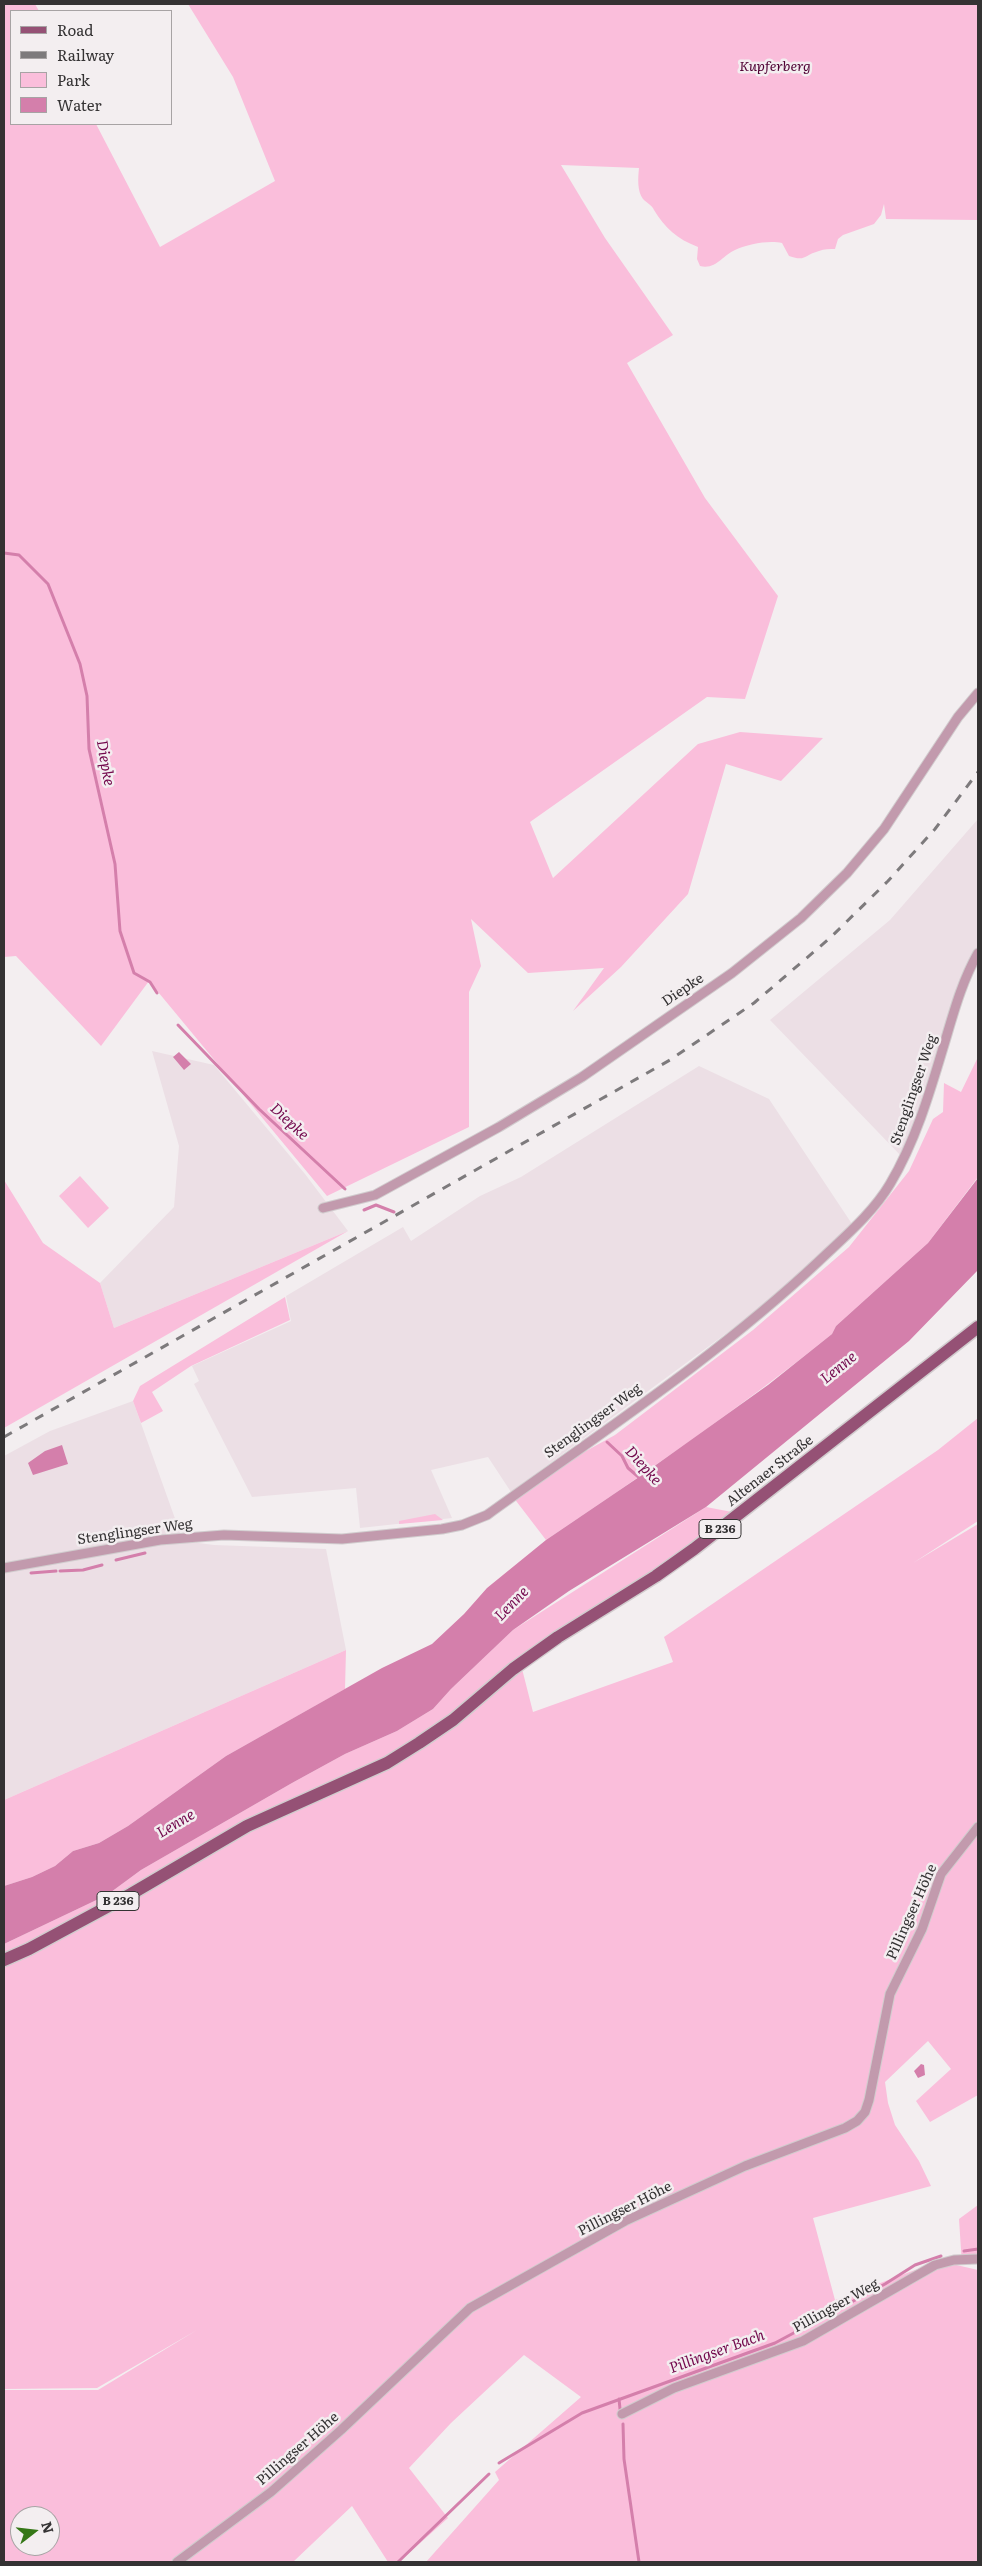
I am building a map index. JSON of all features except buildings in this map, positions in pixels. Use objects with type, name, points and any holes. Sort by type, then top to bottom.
[{"type":"main road","name":"Altenaer Straße","points":[[4,1960],[29,1949],[131,1894],[247,1826],[387,1763],[453,1720],[513,1669],[558,1637],[656,1576],[694,1549],[978,1327]]},
{"type":"street","name":"Diepke","points":[[323,1208],[366,1198],[382,1192],[498,1127],[582,1077],[732,973],[801,918],[847,873],[884,829],[958,717],[978,693]]},
{"type":"street","name":"Stenglingser Weg","points":[[4,1568],[160,1540],[224,1535],[342,1538],[442,1529],[462,1525],[487,1515],[734,1335],[793,1285],[856,1225],[888,1187],[908,1153],[936,1073],[960,990],[978,953]]},
{"type":"street","name":"Pillingser Höhe","points":[[177,2562],[271,2492],[341,2430],[470,2308],[625,2221],[746,2166],[837,2132],[857,2121],[864,2112],[869,2100],[885,2011],[896,1980],[922,1929],[942,1874],[978,1827]]},
{"type":"street","name":"Pillingser Weg","points":[[622,2414],[674,2388],[794,2345],[935,2265],[954,2260],[978,2259]]},
{"type":"shaded area","points":[[978,819],[978,963],[946,1031],[903,1158],[770,1020],[890,920]]},
{"type":"shaded area","points":[[152,1051],[214,1065],[305,1174],[348,1231],[114,1328],[100,1283],[174,1207],[179,1146]]},
{"type":"shaded area","points":[[699,1066],[769,1099],[854,1227],[796,1282],[511,1492],[488,1457],[431,1470],[452,1518],[360,1528],[356,1488],[252,1497],[194,1384],[199,1381],[192,1366],[291,1321],[286,1296],[403,1227],[411,1241],[480,1196],[521,1177]]},
{"type":"shaded area","points":[[133,1401],[183,1541],[214,1545],[326,1549],[346,1650],[4,1800],[4,1456],[50,1431]]},
{"type":"green space","name":"Kupferberg","points":[[4,4],[35,4],[38,10],[10,10],[10,125],[97,125],[160,247],[275,181],[233,77],[188,4],[978,4],[978,220],[886,219],[884,204],[881,215],[874,224],[843,235],[838,239],[835,249],[821,250],[799,258],[789,256],[782,243],[765,242],[735,250],[715,264],[706,267],[700,266],[697,259],[698,247],[672,232],[643,199],[639,188],[639,168],[561,165],[605,238],[673,335],[627,363],[705,498],[778,596],[745,699],[707,697],[530,822],[553,878],[698,744],[740,732],[823,738],[781,781],[726,764],[688,894],[621,967],[573,1011],[604,968],[528,973],[471,919],[481,966],[469,992],[469,1127],[327,1196],[149,981],[101,1046],[16,956],[4,957]]},
{"type":"green space","points":[[978,1057],[978,1177],[928,1243],[836,1326],[832,1334],[691,1440],[546,1540],[510,1493],[615,1435],[753,1330],[849,1247],[909,1171],[933,1119],[943,1112],[944,1083],[961,1092]]},
{"type":"green space","points":[[80,1176],[109,1208],[88,1228],[59,1196]]},
{"type":"green space","points":[[4,1180],[43,1243],[100,1283],[114,1328],[348,1231],[4,1428]]},
{"type":"green space","points":[[285,1297],[290,1320],[191,1366],[152,1392],[163,1411],[141,1423],[133,1401],[140,1386]]},
{"type":"green space","points":[[978,1418],[978,1521],[913,1563],[978,1524],[978,2095],[930,2122],[916,2101],[951,2069],[928,2041],[885,2082],[888,2103],[895,2125],[919,2161],[931,2186],[813,2218],[835,2300],[939,2261],[978,2270],[978,2562],[426,2562],[499,2480],[495,2472],[581,2397],[524,2355],[451,2423],[409,2468],[448,2518],[399,2562],[388,2562],[352,2506],[293,2562],[181,2562],[266,2493],[173,2562],[4,2562],[4,2390],[98,2390],[197,2330],[97,2388],[4,2389],[4,1944],[107,1895],[141,1870],[292,1783],[345,1754],[397,1731],[433,1709],[451,1689],[513,1630],[706,1507],[732,1512],[645,1577],[519,1657],[533,1712],[673,1662],[664,1637],[938,1450]]},
{"type":"green space","points":[[435,1514],[443,1520],[399,1524],[399,1521]]},
{"type":"green space","points":[[346,1650],[345,1689],[226,1756],[128,1826],[99,1843],[73,1851],[55,1866],[32,1877],[4,1886],[4,1800]]},
{"type":"green space","points":[[978,2205],[978,2258],[962,2265],[959,2219]]},
{"type":"water","points":[[179,1052],[191,1064],[184,1070],[173,1057]]},
{"type":"water","name":"Lenne","points":[[978,1178],[978,1270],[909,1341],[706,1507],[569,1591],[513,1630],[451,1689],[433,1709],[397,1731],[345,1754],[292,1783],[141,1870],[107,1895],[4,1944],[4,1886],[32,1877],[55,1866],[73,1851],[99,1843],[128,1826],[226,1756],[382,1668],[432,1644],[464,1614],[487,1588],[546,1540],[639,1477],[768,1385],[832,1334],[836,1326],[928,1243]]},
{"type":"water","points":[[62,1445],[68,1464],[33,1475],[28,1463],[45,1451]]},
{"type":"water","points":[[921,2064],[924,2065],[925,2075],[918,2078],[914,2071]]},
{"type":"waterway","name":"Diepke","points":[[4,553],[19,555],[48,584],[80,664],[87,696],[89,749],[115,864],[120,931],[134,973],[150,982],[157,993]]},
{"type":"waterway","name":"Diepke","points":[[178,1025],[259,1109],[345,1189]]},
{"type":"waterway","name":"Diepke","points":[[364,1210],[376,1205],[394,1212]]},
{"type":"waterway","name":"Diepke","points":[[607,1442],[622,1456],[628,1468],[642,1480]]},
{"type":"waterway","points":[[116,1560],[145,1553]]},
{"type":"waterway","points":[[60,1571],[83,1570],[102,1565]]},
{"type":"waterway","points":[[31,1573],[56,1571]]},
{"type":"waterway","name":"Pillingser Bach","points":[[964,2251],[978,2249]]},
{"type":"waterway","name":"Pillingser Bach","points":[[499,2463],[582,2413],[775,2343],[885,2284],[915,2265],[941,2256]]},
{"type":"waterway","points":[[619,2399],[620,2409]]},
{"type":"waterway","points":[[623,2424],[624,2459],[639,2562]]},
{"type":"waterway","name":"Pillingser Bach","points":[[398,2562],[489,2474]]},
{"type":"railway","points":[[4,1437],[670,1060],[754,1003],[830,938],[888,881],[935,829],[978,772]]}]
